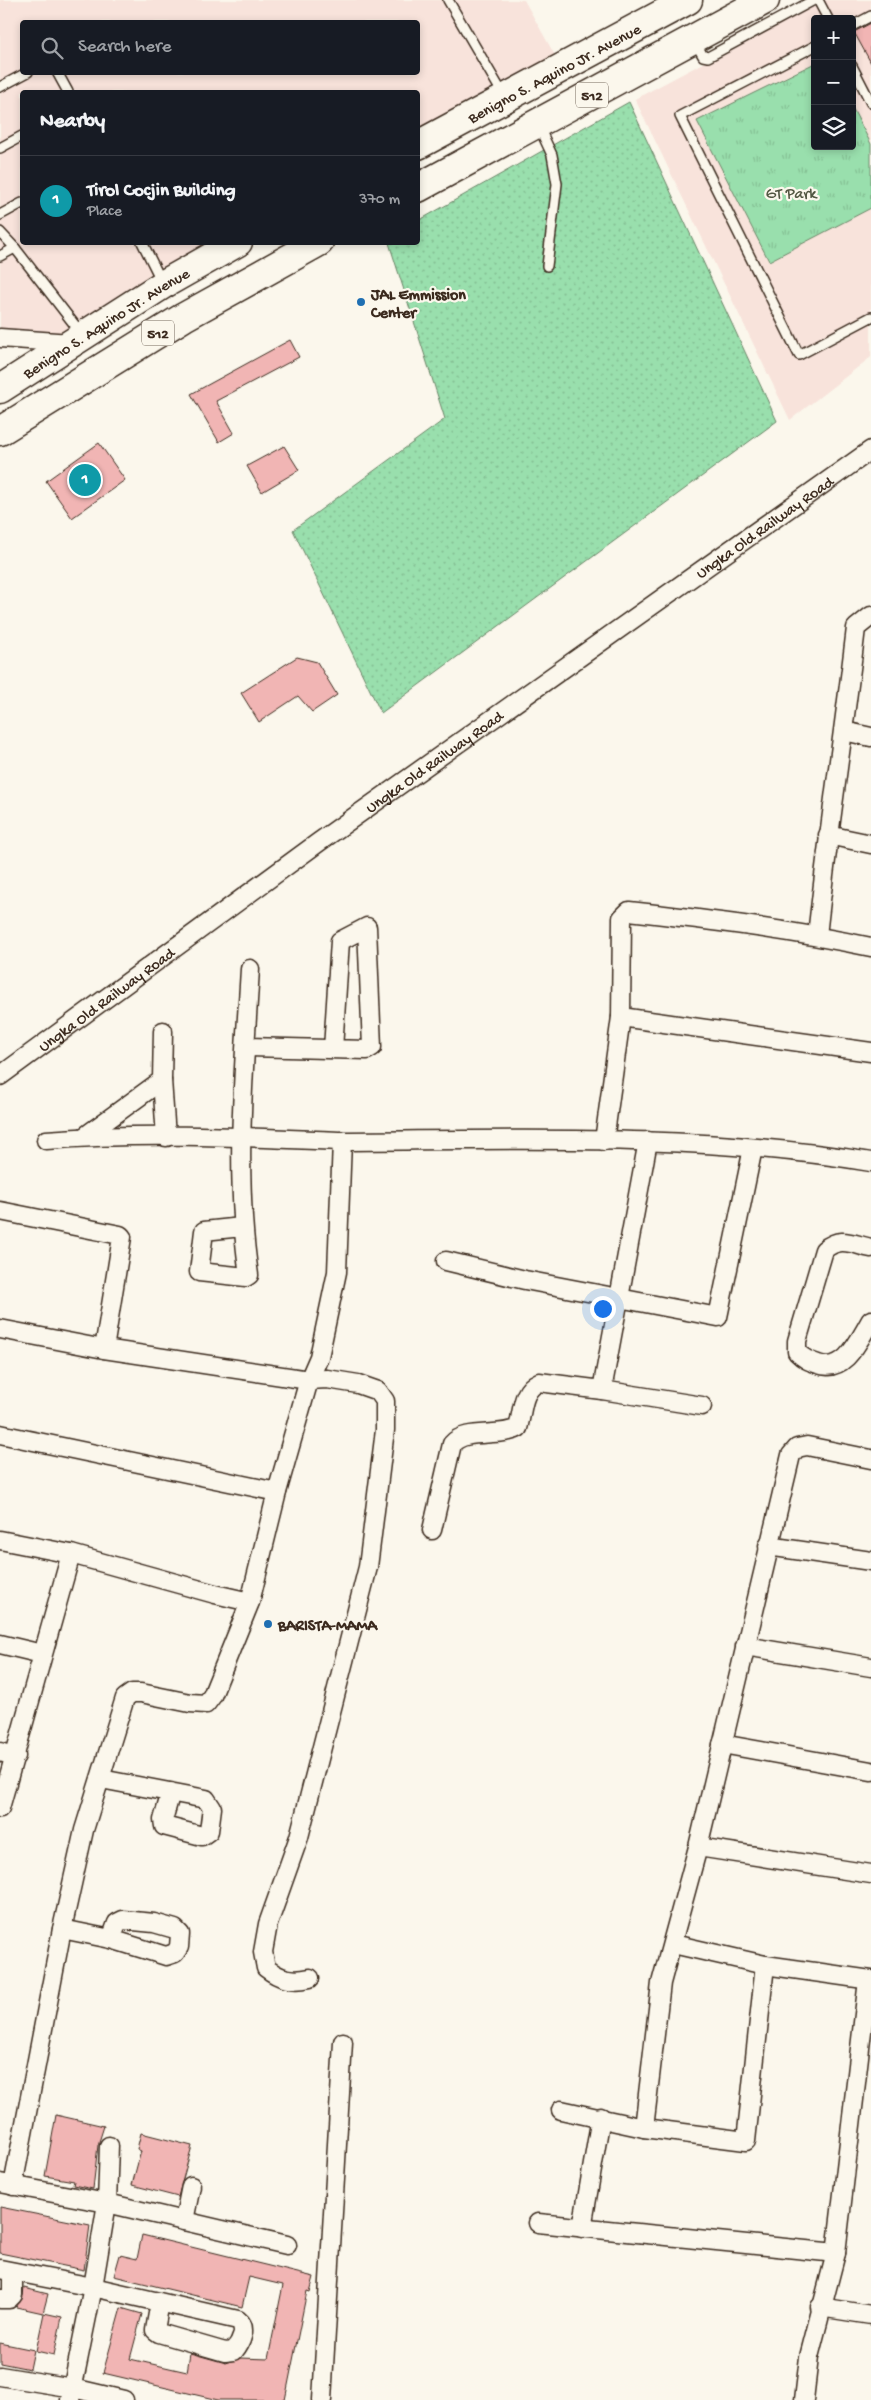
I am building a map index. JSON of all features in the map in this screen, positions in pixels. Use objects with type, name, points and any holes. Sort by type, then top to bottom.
[{"type":"main road","name":"Benigno S. Aquino Jr. Avenue","points":[[420,144],[688,0]]},
{"type":"main road","name":"512","points":[[420,187],[765,0]]},
{"type":"main road","name":"Benigno S. Aquino Jr. Avenue","points":[[0,389],[164,284],[233,245]]},
{"type":"main road","name":"512","points":[[0,430],[184,317],[314,245]]},
{"type":"street","points":[[0,338],[77,340]]},
{"type":"street","name":"Ungka Old Railway Road","points":[[0,1076],[311,848],[871,450]]},
{"type":"street","points":[[818,936],[828,835],[844,731],[863,630],[871,616]]},
{"type":"street","points":[[844,731],[871,737]]},
{"type":"street","points":[[828,835],[871,844]]},
{"type":"street","points":[[604,1141],[620,1017],[622,918],[629,911],[818,936],[871,947]]},
{"type":"street","points":[[246,1047],[367,1050],[372,1047],[367,927],[365,926],[340,941],[333,1049]]},
{"type":"street","points":[[242,1227],[242,1137],[250,969]]},
{"type":"street","points":[[620,1017],[871,1052]]},
{"type":"street","points":[[163,1031],[162,1080],[166,1137]]},
{"type":"street","points":[[84,1137],[162,1080]]},
{"type":"street","points":[[46,1140],[84,1137],[242,1137],[342,1141],[648,1141],[753,1148],[871,1162]]},
{"type":"street","points":[[287,2245],[107,2203],[7,2184],[84,1830],[125,1698],[132,1693],[141,1693],[190,1704],[206,1704],[212,1696],[250,1602],[277,1492],[309,1380],[319,1357],[337,1272],[342,1141]]},
{"type":"street","points":[[602,1390],[648,1141]]},
{"type":"street","points":[[446,1261],[525,1280],[718,1317],[753,1148]]},
{"type":"street","points":[[0,1211],[120,1235],[122,1237],[104,1349]]},
{"type":"street","points":[[871,1248],[846,1242],[833,1242],[824,1250],[797,1341],[798,1352],[804,1360],[826,1367],[840,1363],[850,1354],[871,1320]]},
{"type":"street","points":[[0,1329],[104,1349],[309,1380],[327,1378],[358,1384],[378,1392],[385,1401],[385,1430],[368,1567],[299,1837],[268,1924],[263,1952],[266,1968],[277,1976],[296,1981],[310,1978]]},
{"type":"street","points":[[432,1530],[452,1444],[457,1437],[466,1434],[508,1433],[518,1428],[526,1391],[531,1385],[539,1382],[702,1406]]},
{"type":"street","points":[[0,1434],[277,1492]]},
{"type":"street","points":[[644,2128],[661,1983],[698,1847],[790,1455],[797,1448],[807,1446],[871,1459]]},
{"type":"street","points":[[0,1540],[71,1554],[250,1602]]},
{"type":"street","points":[[768,1546],[871,1561]]},
{"type":"street","points":[[0,1808],[8,1754],[42,1654],[71,1554]]},
{"type":"street","points":[[0,1644],[42,1654]]},
{"type":"street","points":[[745,1646],[871,1667]]},
{"type":"street","points":[[722,1744],[871,1771]]},
{"type":"street","points":[[101,1779],[171,1792]]},
{"type":"street","points":[[698,1847],[871,1874]]},
{"type":"street","points":[[62,1929],[111,1939]]},
{"type":"street","points":[[673,1944],[764,1965],[869,1980],[836,2252],[820,2308],[809,2357],[804,2400]]},
{"type":"street","points":[[561,2110],[601,2117],[644,2128],[746,2141],[764,1965]]},
{"type":"street","points":[[322,2400],[344,2042]]},
{"type":"street","points":[[582,2228],[601,2117]]},
{"type":"street","points":[[72,2394],[107,2203],[109,2146]]},
{"type":"street","points":[[184,2221],[192,2186]]},
{"type":"street","points":[[538,2223],[836,2252]]},
{"type":"street","points":[[0,2300],[9,2299],[13,2296],[6,2271],[93,2287],[160,2302],[238,2320],[242,2323],[244,2329],[239,2346],[234,2351],[225,2352],[159,2333],[155,2330],[155,2324],[160,2302]]},
{"type":"street","points":[[820,2308],[871,2315]]},
{"type":"street","points":[[0,2376],[72,2394],[124,2400]]},
{"type":"lane","points":[[448,0],[505,98]]},
{"type":"lane","points":[[694,40],[703,56],[708,58],[814,0]]},
{"type":"lane","points":[[818,0],[826,15]]},
{"type":"lane","points":[[856,24],[871,16]]},
{"type":"lane","points":[[811,48],[680,116],[799,355],[871,318]]},
{"type":"lane","points":[[856,74],[871,103]]},
{"type":"lane","points":[[0,87],[22,75]]},
{"type":"lane","points":[[59,75],[67,90]]},
{"type":"lane","points":[[538,124],[552,155],[557,184],[547,266]]},
{"type":"lane","points":[[0,148],[20,137]]},
{"type":"lane","points":[[0,215],[20,205]]},
{"type":"lane","points":[[0,232],[16,248],[77,340]]},
{"type":"lane","points":[[144,245],[164,284]]},
{"type":"lane","points":[[0,256],[16,248]]},
{"type":"shaded area","points":[[0,0],[524,0],[557,59],[420,129],[420,90],[20,90],[20,245],[203,245],[179,258],[58,337],[0,330]]},
{"type":"shaded area","points":[[822,0],[871,0],[871,357],[790,420],[635,99]]},
{"type":"green space","name":"GT Park","points":[[811,65],[811,150],[856,150],[856,115],[871,144],[871,208],[769,261],[697,121]]},
{"type":"green space","points":[[629,102],[777,421],[381,713],[293,530],[445,419],[390,245],[420,245],[420,220]]},
{"type":"building","points":[[871,23],[871,63],[856,36],[856,31]]},
{"type":"building","points":[[290,340],[299,357],[216,401],[234,433],[219,442],[191,394]]},
{"type":"building","points":[[99,443],[125,480],[72,518],[46,481]]},
{"type":"building","points":[[284,446],[299,470],[262,492],[247,466]]},
{"type":"building","points":[[297,657],[317,662],[337,695],[312,712],[298,696],[259,722],[241,693]]},
{"type":"building","points":[[56,2115],[104,2126],[98,2145],[93,2189],[73,2185],[74,2181],[45,2176]]},
{"type":"building","points":[[141,2133],[192,2146],[178,2197],[132,2185],[141,2151],[137,2149]]},
{"type":"building","points":[[0,2207],[90,2225],[84,2270],[0,2253]]},
{"type":"building","points":[[142,2235],[314,2277],[310,2292],[307,2291],[285,2400],[218,2400],[103,2373],[121,2308],[142,2314],[130,2359],[187,2372],[190,2353],[226,2363],[241,2358],[268,2359],[283,2285],[249,2277],[242,2307],[114,2276],[120,2255],[137,2259]]},
{"type":"building","points":[[24,2288],[48,2294],[43,2313],[16,2307],[23,2296]]},
{"type":"building","points":[[44,2313],[62,2317],[54,2355],[36,2351]]},
{"type":"building","points":[[0,2343],[34,2350],[30,2369],[0,2363]]},
{"type":"place","name":"JAL Emmission Center","points":[[361,302]]},
{"type":"place","name":"Tirol Cocjin Building","points":[[85,480]]},
{"type":"place","name":"BARISTA-MAMA","points":[[268,1624]]}]
